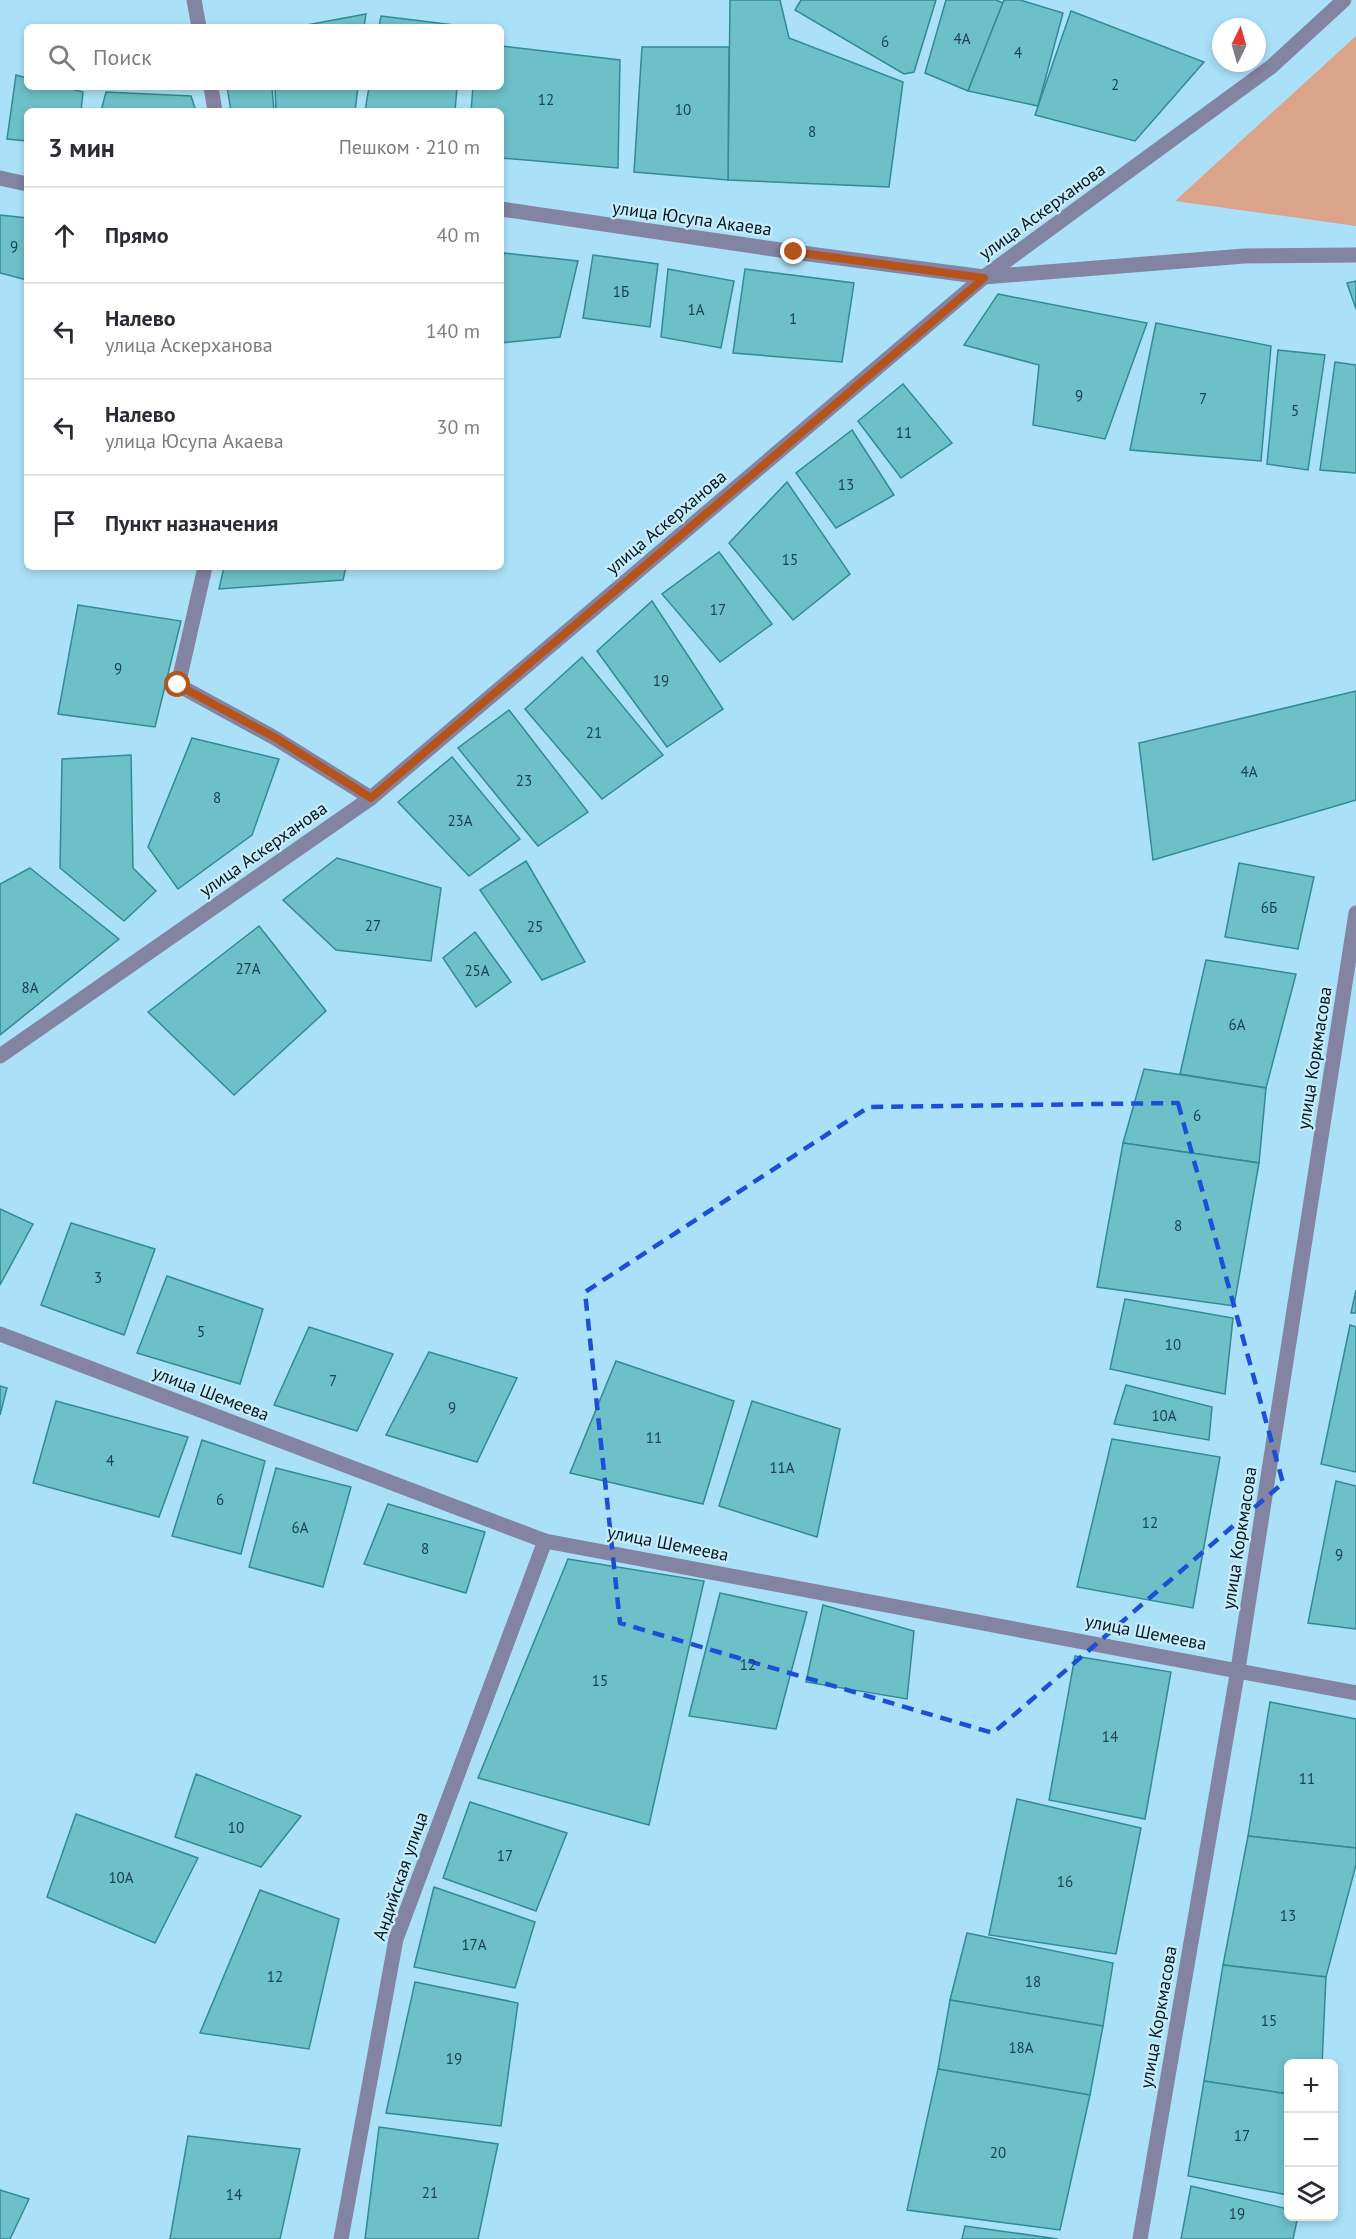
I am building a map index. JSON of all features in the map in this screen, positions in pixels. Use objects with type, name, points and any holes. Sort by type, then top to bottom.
[{"type":"street","points":[[194,0],[198,24]]},
{"type":"street","name":"улица Аскерханова","points":[[0,1056],[371,798],[984,278],[1271,67],[1344,0]]},
{"type":"street","points":[[212,90],[214,108]]},
{"type":"street","points":[[0,178],[24,183]]},
{"type":"street","name":"улица Юсупа Акаева","points":[[504,209],[984,278],[1244,256],[1356,255]]},
{"type":"street","points":[[204,570],[178,685],[276,738],[371,798]]},
{"type":"street","name":"улица Коркмасова","points":[[1140,2239],[1238,1669],[1356,913]]},
{"type":"street","name":"улица Шемеева","points":[[0,1334],[545,1540],[1356,1693]]},
{"type":"street","name":"Андийская улица","points":[[341,2239],[396,1939],[545,1540]]},
{"type":"highlighted area","points":[[1178,1103],[1283,1483],[993,1733],[620,1623],[585,1292],[869,1107]]},
{"type":"shaded area","points":[[1356,36],[1356,226],[1175,201]]},
{"type":"building","points":[[730,0],[780,0],[789,38],[903,82],[889,187],[728,180]]},
{"type":"building","points":[[801,0],[936,0],[914,72],[904,74],[795,10]]},
{"type":"building","points":[[946,0],[996,0],[1003,3],[968,91],[925,73]]},
{"type":"building","points":[[1004,0],[1020,0],[1063,13],[1038,106],[968,91]]},
{"type":"building","points":[[1071,11],[1204,62],[1135,141],[1035,115]]},
{"type":"building","points":[[366,14],[364,24],[312,24]]},
{"type":"building","points":[[381,16],[446,24],[380,24]]},
{"type":"building","points":[[504,46],[620,60],[618,168],[504,158],[504,108],[471,108],[473,90],[504,90]]},
{"type":"building","points":[[642,47],[729,47],[728,180],[634,172]]},
{"type":"building","points":[[16,75],[24,77],[24,90],[83,92],[81,108],[24,108],[24,141],[7,139]]},
{"type":"building","points":[[228,90],[272,90],[274,108],[230,108]]},
{"type":"building","points":[[275,90],[358,90],[355,108],[276,108]]},
{"type":"building","points":[[368,90],[457,90],[455,108],[366,108]]},
{"type":"building","points":[[106,92],[191,96],[195,108],[102,108]]},
{"type":"building","points":[[0,215],[24,218],[24,279],[0,273]]},
{"type":"building","points":[[504,253],[578,261],[560,337],[504,343]]},
{"type":"building","points":[[593,255],[658,264],[650,327],[583,318]]},
{"type":"building","points":[[668,269],[734,281],[721,348],[661,337]]},
{"type":"building","points":[[745,269],[854,283],[842,362],[733,353]]},
{"type":"building","points":[[1356,281],[1356,309],[1347,283]]},
{"type":"building","points":[[998,294],[1147,323],[1105,439],[1033,425],[1039,365],[964,345]]},
{"type":"building","points":[[1156,323],[1271,346],[1261,461],[1130,450]]},
{"type":"building","points":[[1278,350],[1325,355],[1308,470],[1267,464]]},
{"type":"building","points":[[1335,362],[1356,365],[1356,473],[1320,470]]},
{"type":"building","points":[[903,384],[952,443],[901,478],[858,421]]},
{"type":"building","points":[[852,430],[894,495],[836,528],[796,473]]},
{"type":"building","points":[[787,482],[850,574],[793,620],[729,543]]},
{"type":"building","points":[[719,552],[772,624],[720,662],[662,594]]},
{"type":"building","points":[[223,570],[345,570],[343,580],[219,589]]},
{"type":"building","points":[[652,601],[723,709],[667,747],[597,651]]},
{"type":"building","points":[[78,605],[181,621],[155,727],[58,714]]},
{"type":"building","points":[[582,657],[663,755],[602,799],[525,709]]},
{"type":"building","points":[[1356,691],[1356,800],[1153,860],[1139,743]]},
{"type":"building","points":[[509,710],[588,812],[538,846],[458,748]]},
{"type":"building","points":[[192,738],[279,759],[252,835],[178,889],[148,847]]},
{"type":"building","points":[[131,755],[133,868],[156,891],[124,921],[60,868],[62,759]]},
{"type":"building","points":[[452,757],[520,839],[469,876],[398,802]]},
{"type":"building","points":[[337,858],[441,888],[431,961],[336,950],[283,900]]},
{"type":"building","points":[[526,861],[585,962],[542,980],[480,890]]},
{"type":"building","points":[[1239,863],[1314,877],[1298,949],[1225,937]]},
{"type":"building","points":[[30,868],[119,939],[0,1035],[0,884]]},
{"type":"building","points":[[259,926],[326,1011],[234,1095],[148,1012]]},
{"type":"building","points":[[475,932],[511,982],[476,1007],[443,958]]},
{"type":"building","points":[[1206,960],[1296,974],[1266,1088],[1180,1074]]},
{"type":"building","points":[[1144,1069],[1266,1088],[1259,1163],[1123,1143]]},
{"type":"building","points":[[1123,1143],[1259,1163],[1234,1306],[1097,1287]]},
{"type":"building","points":[[0,1209],[33,1224],[0,1285]]},
{"type":"building","points":[[71,1223],[155,1249],[124,1335],[41,1305]]},
{"type":"building","points":[[167,1276],[263,1309],[240,1384],[137,1353]]},
{"type":"building","points":[[1356,1290],[1356,1313],[1351,1313]]},
{"type":"building","points":[[1125,1299],[1233,1318],[1225,1394],[1110,1369]]},
{"type":"building","points":[[1350,1325],[1356,1327],[1356,1472],[1321,1464]]},
{"type":"building","points":[[309,1327],[393,1354],[357,1431],[274,1405]]},
{"type":"building","points":[[429,1352],[517,1378],[477,1462],[386,1435]]},
{"type":"building","points":[[616,1361],[734,1401],[703,1504],[570,1473]]},
{"type":"building","points":[[1126,1385],[1212,1407],[1209,1440],[1114,1424]]},
{"type":"building","points":[[0,1386],[7,1388],[0,1415]]},
{"type":"building","points":[[56,1401],[188,1437],[159,1517],[33,1483]]},
{"type":"building","points":[[752,1401],[840,1429],[817,1537],[719,1506]]},
{"type":"building","points":[[1112,1439],[1220,1457],[1193,1608],[1077,1587]]},
{"type":"building","points":[[202,1440],[265,1461],[241,1554],[172,1536]]},
{"type":"building","points":[[276,1468],[351,1487],[323,1587],[249,1567]]},
{"type":"building","points":[[1336,1481],[1356,1486],[1356,1629],[1308,1623]]},
{"type":"building","points":[[388,1504],[485,1532],[466,1593],[364,1564]]},
{"type":"building","points":[[568,1559],[704,1581],[649,1825],[478,1778]]},
{"type":"building","points":[[720,1593],[807,1612],[776,1729],[689,1716]]},
{"type":"building","points":[[823,1605],[914,1631],[907,1699],[806,1682]]},
{"type":"building","points":[[1075,1656],[1171,1672],[1145,1819],[1049,1800]]},
{"type":"building","points":[[1270,1702],[1356,1719],[1356,1848],[1248,1836]]},
{"type":"building","points":[[196,1774],[301,1816],[261,1867],[175,1837]]},
{"type":"building","points":[[1017,1799],[1141,1828],[1116,1954],[989,1935]]},
{"type":"building","points":[[470,1802],[567,1833],[536,1911],[443,1878]]},
{"type":"building","points":[[76,1814],[198,1858],[155,1943],[47,1897]]},
{"type":"building","points":[[1248,1836],[1356,1848],[1356,1865],[1326,1977],[1223,1965]]},
{"type":"building","points":[[434,1887],[535,1922],[515,1988],[414,1967]]},
{"type":"building","points":[[260,1890],[339,1919],[309,2049],[200,2033]]},
{"type":"building","points":[[967,1933],[1113,1963],[1103,2026],[950,2000]]},
{"type":"building","points":[[1223,1965],[1326,1977],[1322,2059],[1284,2059],[1284,2093],[1204,2081]]},
{"type":"building","points":[[415,1982],[518,2003],[501,2126],[386,2113]]},
{"type":"building","points":[[950,2000],[1103,2026],[1090,2095],[938,2069]]},
{"type":"building","points":[[938,2069],[1090,2095],[1060,2230],[907,2210]]},
{"type":"building","points":[[1204,2081],[1284,2093],[1284,2194],[1188,2176]]},
{"type":"building","points":[[379,2127],[498,2144],[478,2239],[365,2239]]},
{"type":"building","points":[[188,2136],[300,2149],[280,2239],[170,2239]]},
{"type":"building","points":[[1191,2186],[1284,2208],[1284,2221],[1297,2221],[1293,2239],[1181,2239]]},
{"type":"building","points":[[0,2190],[29,2199],[10,2239],[0,2239]]},
{"type":"building","points":[[965,2226],[1058,2239],[962,2239]]},
{"type":"route","points":[[178,685],[276,738],[371,798],[984,278],[794,252]]}]
